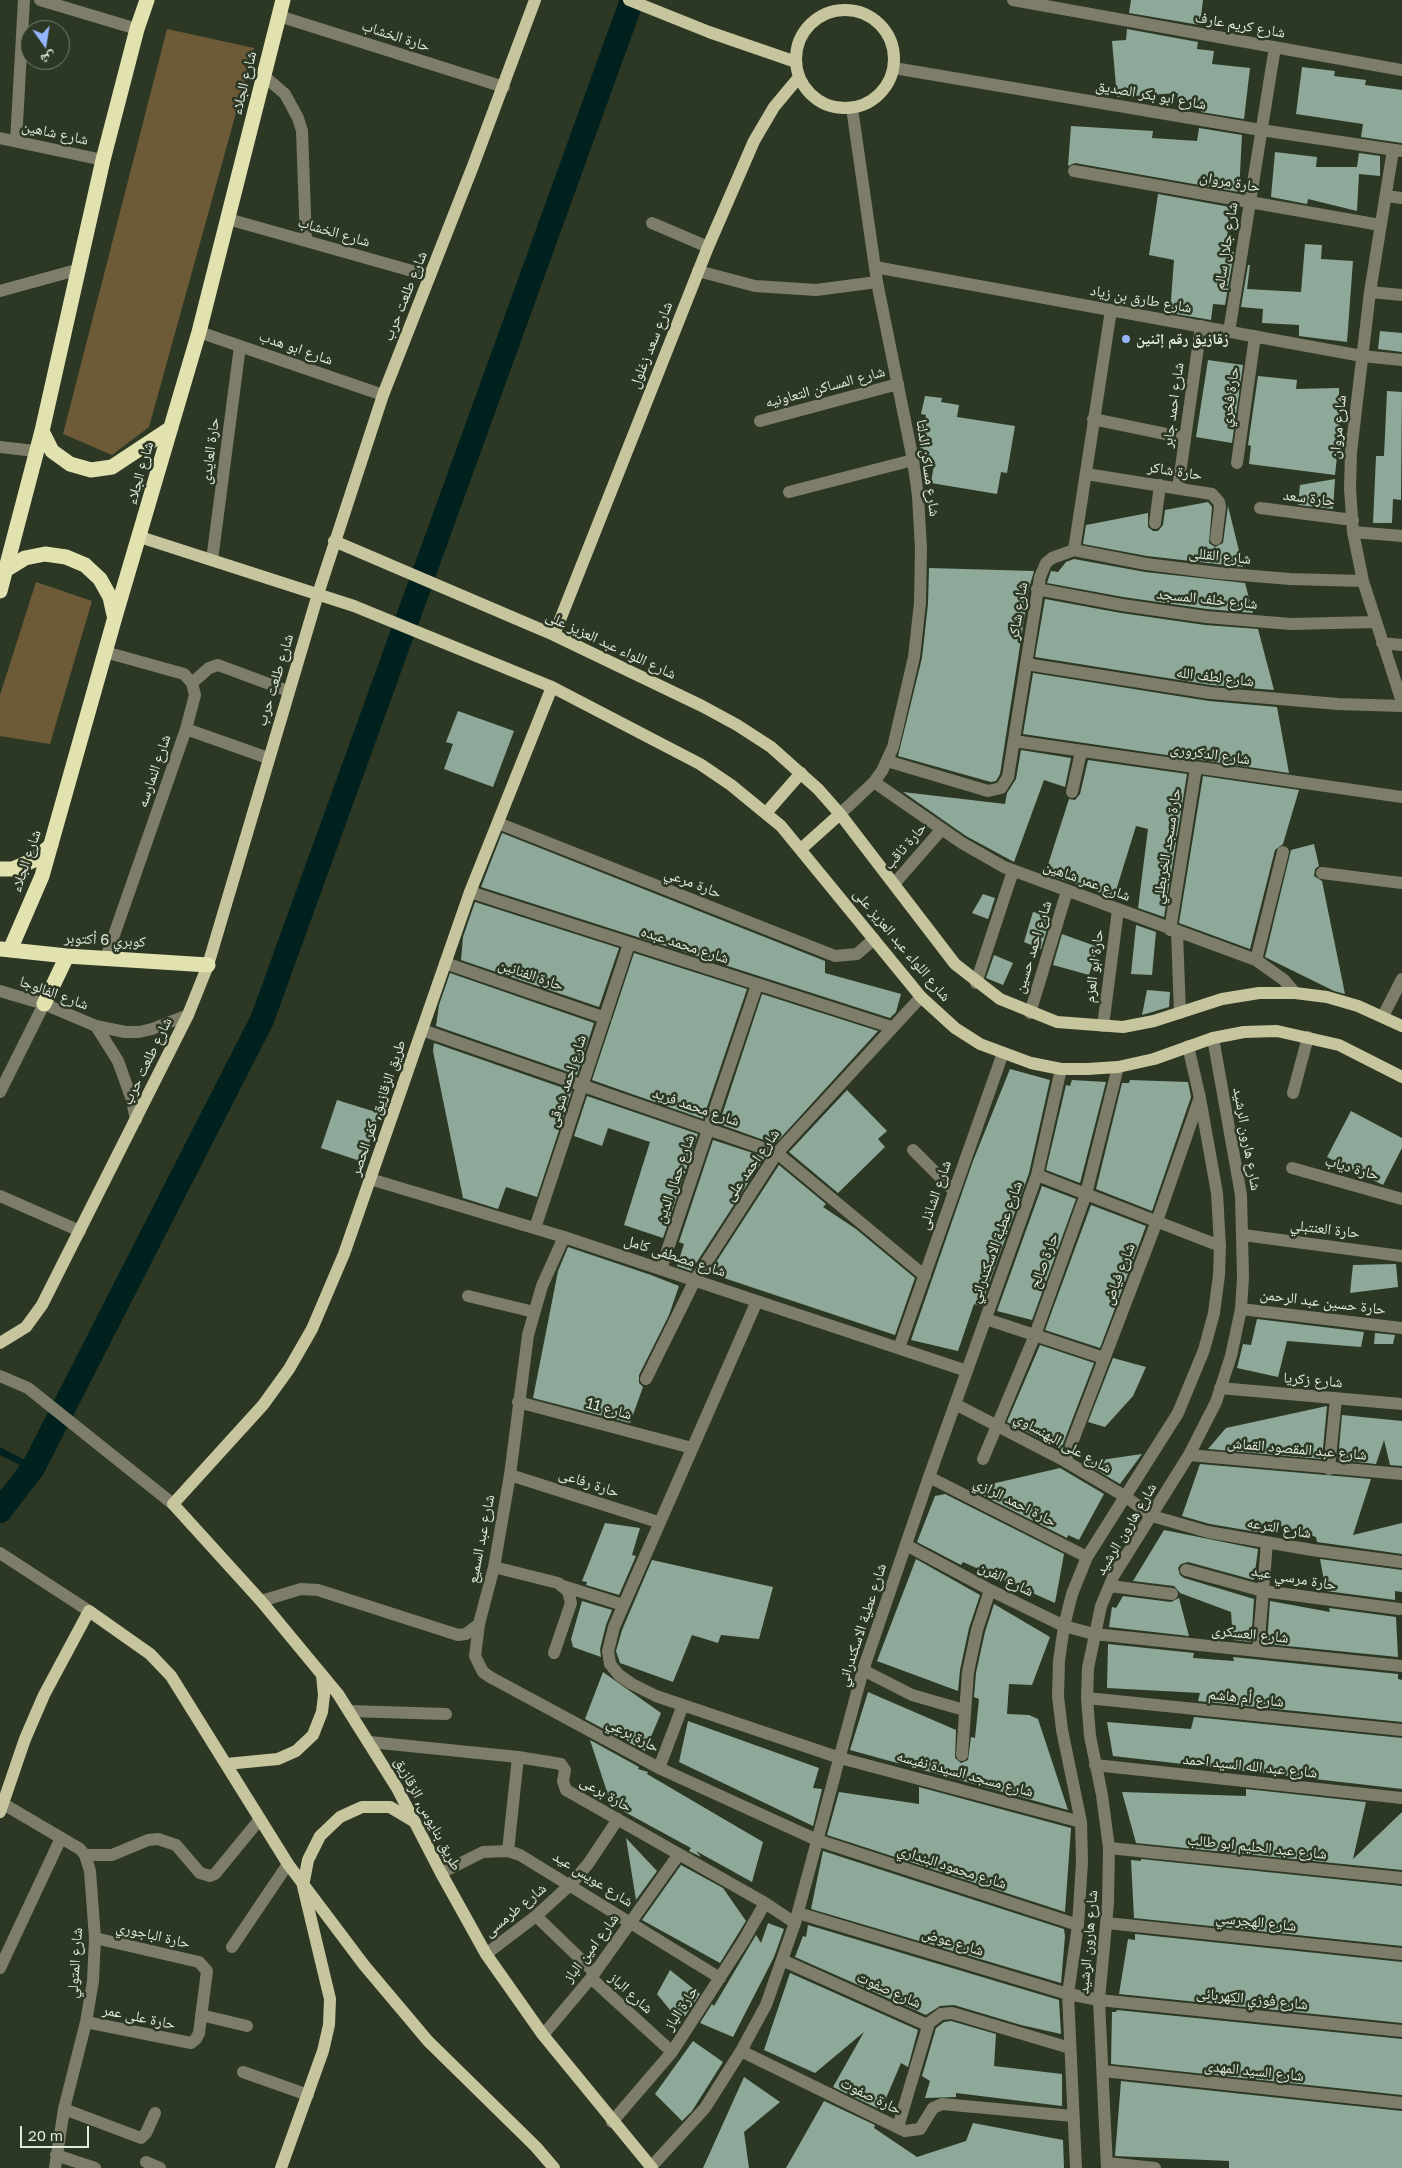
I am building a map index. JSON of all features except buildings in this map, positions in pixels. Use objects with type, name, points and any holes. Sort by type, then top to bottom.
[{"type":"highway","points":[[0,591],[35,451],[42,431],[80,270],[103,160],[137,28],[147,0]]},
{"type":"highway","name":"شارع الجلاء","points":[[5,949],[42,876],[115,617],[199,332],[283,0]]},
{"type":"highway","points":[[42,431],[52,451],[70,464],[91,470],[112,467],[171,428]]},
{"type":"highway","points":[[7,568],[25,558],[45,554],[66,556],[85,565],[100,579],[110,597],[115,617]]},
{"type":"highway","points":[[0,869],[14,869],[34,860],[51,845]]},
{"type":"highway","name":"كوبري 6 أكتوبر","points":[[5,949],[67,956],[208,965]]},
{"type":"highway","points":[[44,1004],[67,956]]},
{"type":"main road","name":"شارع طلعت حرب","points":[[0,1343],[15,1335],[35,1317],[188,1015],[208,965],[334,541],[383,396],[504,87],[535,0]]},
{"type":"main road","points":[[629,0],[709,32],[796,62]]},
{"type":"main road","points":[[834,5],[866,13],[880,22],[890,36],[895,52],[894,68],[889,83],[880,95],[867,103],[852,108],[835,107],[820,101],[807,90],[799,77],[796,62],[798,45],[805,30],[834,5]]},
{"type":"main road","name":"شارع سعد زغلول","points":[[554,636],[698,271],[754,141],[774,107],[799,77]]},
{"type":"main road","name":"شارع اللواء عبد العزيز على","points":[[140,537],[354,606],[552,686],[700,764],[731,785],[781,826],[921,997],[955,1028],[980,1044],[1031,1063],[1061,1069],[1118,1067],[1154,1059],[1213,1038],[1244,1032],[1277,1031],[1340,1045],[1402,1077]]},
{"type":"main road","name":"شارع اللواء عبد العزيز على","points":[[334,541],[554,636],[737,725],[770,747],[802,773],[840,814],[955,964],[976,983],[1000,999],[1030,1013],[1057,1022],[1123,1027],[1180,1013],[1222,999],[1259,993],[1295,993],[1327,997],[1383,1016],[1402,1026]]},
{"type":"main road","name":"طريق الزقازيق, كفر الحصر","points":[[173,1504],[263,1405],[289,1368],[312,1329],[330,1288],[370,1179],[470,892],[552,686]]},
{"type":"main road","points":[[766,813],[802,773]]},
{"type":"main road","points":[[801,849],[840,814]]},
{"type":"main road","name":"طريق بنايوس, الزقازيق","points":[[173,1504],[261,1601],[349,1711],[370,1742],[416,1822],[440,1873],[486,1954],[543,2035],[651,2168]]},
{"type":"main road","points":[[1,1806],[25,1739],[44,1695],[89,1611],[150,1654],[171,1676],[288,1864],[364,1965],[428,2041],[536,2147],[554,2168]]},
{"type":"main road","points":[[226,1764],[278,1759],[296,1751],[313,1735],[322,1712],[324,1695],[322,1675]]},
{"type":"main road","points":[[281,2168],[323,2051],[329,2026],[330,1999],[303,1886],[308,1860],[320,1836],[340,1817],[362,1807],[390,1807],[416,1822]]},
{"type":"street","points":[[16,141],[24,0]]},
{"type":"street","points":[[40,0],[137,28]]},
{"type":"street","name":"شارع كريم عارف","points":[[1018,0],[1402,70]]},
{"type":"street","name":"حارة الخشاب","points":[[279,16],[504,87]]},
{"type":"street","name":"شارع جلال سالم","points":[[1229,332],[1275,47]]},
{"type":"street","name":"شارع ابو بكر الصديق","points":[[894,68],[1262,130],[1398,150]]},
{"type":"street","points":[[264,76],[285,94],[292,105],[302,132],[306,241]]},
{"type":"street","name":"شارع مساكن الدلتا","points":[[840,814],[874,782],[887,761],[903,710],[914,657],[920,603],[921,549],[918,496],[913,460],[877,282],[852,108]]},
{"type":"street","name":"شارع شاهين","points":[[0,138],[103,160]]},
{"type":"street","name":"شارع مروان","points":[[1398,150],[1380,225],[1351,452],[1353,526],[1363,581],[1402,704]]},
{"type":"street","name":"حارة مروان","points":[[1074,171],[1380,225]]},
{"type":"street","points":[[1386,196],[1402,198]]},
{"type":"street","name":"شارع الخشاب","points":[[228,219],[430,276]]},
{"type":"street","points":[[652,224],[708,247]]},
{"type":"street","name":"شارع طارق بن زياد","points":[[875,267],[1362,356],[1402,360]]},
{"type":"street","points":[[0,291],[80,270]]},
{"type":"street","points":[[698,271],[756,286],[816,290],[877,282]]},
{"type":"street","points":[[1370,292],[1402,295]]},
{"type":"street","points":[[1074,550],[1111,310]]},
{"type":"street","name":"شارع احمد جابر","points":[[1178,488],[1201,326]]},
{"type":"street","name":"شارع ابو هدب","points":[[199,332],[383,396]]},
{"type":"street","name":"حارة فخري","points":[[1237,463],[1255,336]]},
{"type":"street","name":"حارة العايدى","points":[[212,560],[240,346]]},
{"type":"street","name":"شارع المساكن التعاونيه","points":[[760,422],[898,384]]},
{"type":"street","points":[[1093,419],[1185,438]]},
{"type":"street","points":[[0,447],[35,451]]},
{"type":"street","points":[[789,492],[913,460]]},
{"type":"street","name":"حارة شاكر","points":[[1086,474],[1207,493],[1216,498],[1220,507],[1216,539]]},
{"type":"street","points":[[1156,523],[1160,485]]},
{"type":"street","name":"حارة سعد","points":[[1260,508],[1402,536]]},
{"type":"street","name":"شارع شاكر","points":[[887,761],[988,791],[1001,788],[1008,777],[1040,577],[1046,563],[1059,554],[1074,550]]},
{"type":"street","name":"شارع القللى","points":[[1074,550],[1146,564],[1218,573],[1290,579],[1363,581]]},
{"type":"street","name":"شارع خلف المسجد","points":[[1038,588],[1122,605],[1206,617],[1291,624],[1375,622]]},
{"type":"street","points":[[1382,643],[1402,644]]},
{"type":"street","points":[[105,652],[184,674],[192,683],[209,668],[218,665],[288,691]]},
{"type":"street","name":"شارع لطف الله","points":[[1026,664],[1210,693],[1338,704],[1402,704]]},
{"type":"street","name":"شارع النمارسه","points":[[106,958],[186,729],[195,695],[192,683]]},
{"type":"street","points":[[186,729],[268,758]]},
{"type":"street","name":"شارع الدكرورى","points":[[1014,741],[1402,797]]},
{"type":"street","points":[[1072,792],[1081,752]]},
{"type":"street","name":"حارة مسجد الخربطلي","points":[[1180,1013],[1174,931],[1196,768]]},
{"type":"street","name":"شارع عمر شاهين","points":[[874,782],[982,856],[1013,871],[1256,960],[1284,980],[1295,993]]},
{"type":"street","name":"حارة مرعي","points":[[498,823],[835,956],[857,954],[874,939]]},
{"type":"street","name":"حارة ثاقب","points":[[894,884],[942,829]]},
{"type":"street","points":[[1256,960],[1283,852]]},
{"type":"street","points":[[976,983],[1013,871]]},
{"type":"street","points":[[1322,872],[1402,884]]},
{"type":"street","name":"شارع احمد حسين","points":[[1030,1013],[1067,891]]},
{"type":"street","name":"شارع محمد عبده","points":[[470,892],[891,1028]]},
{"type":"street","name":"حارة ابو العزم","points":[[1103,1026],[1118,910]]},
{"type":"street","name":"شارع احمد شوقى","points":[[535,1228],[584,1086],[629,944]]},
{"type":"street","name":"حارة الفنانين","points":[[445,963],[605,1018]]},
{"type":"street","points":[[1383,1016],[1402,979]]},
{"type":"street","name":"شارع جمال الدين","points":[[662,1269],[758,986]]},
{"type":"street","name":"شارع الفالوجا","points":[[0,991],[44,1004],[96,1026],[139,1032],[188,1015]]},
{"type":"street","name":"شارع احمد على","points":[[646,1378],[695,1280],[777,1153],[921,997]]},
{"type":"street","points":[[0,1092],[44,1004]]},
{"type":"street","name":"شارع الفالوجا","points":[[96,1026],[118,1061],[132,1100],[136,1120]]},
{"type":"street","name":"شارع محمد فريد","points":[[422,1030],[777,1153],[925,1276]]},
{"type":"street","points":[[1293,1093],[1308,1037]]},
{"type":"street","name":"شارع هارون الرشيد","points":[[1107,2165],[1099,2000],[1107,1923],[1110,1848],[1102,1795],[1095,1765],[1086,1698],[1088,1668],[1094,1634],[1114,1575],[1203,1431],[1231,1356],[1241,1309],[1243,1235],[1241,1195],[1213,1038]]},
{"type":"street","name":"شارع هارون الرشيد","points":[[1076,2168],[1068,1994],[1078,1925],[1082,1862],[1082,1822],[1062,1730],[1058,1696],[1059,1661],[1064,1626],[1072,1594],[1087,1557],[1171,1426],[1191,1386],[1204,1350],[1214,1313],[1219,1276],[1220,1246],[1217,1193],[1200,1098],[1188,1046]]},
{"type":"street","name":"شارع الشاذلى","points":[[899,1348],[1003,1053]]},
{"type":"street","name":"حارة صالح","points":[[983,1460],[1035,1335],[1086,1194],[1118,1067]]},
{"type":"street","name":"شارع عطية الاسكندراني","points":[[651,2168],[705,2108],[741,2051],[766,2005],[796,1918],[863,1670],[929,1477],[1037,1175],[1061,1069]]},
{"type":"street","name":"شارع فياض","points":[[1066,1461],[1200,1098]]},
{"type":"street","points":[[913,1150],[954,1191]]},
{"type":"street","name":"حارة دياب","points":[[1292,1168],[1402,1199]]},
{"type":"street","points":[[1037,1175],[1220,1246]]},
{"type":"street","name":"شارع مصطفى كامل","points":[[370,1179],[564,1237],[967,1371]]},
{"type":"street","points":[[0,1196],[80,1231]]},
{"type":"street","name":"حارة العنتبلي","points":[[1243,1235],[1402,1256]]},
{"type":"street","name":"شارع عبد السميع","points":[[479,1624],[494,1567],[510,1475],[528,1335],[552,1261],[564,1237]]},
{"type":"street","points":[[468,1296],[534,1312]]},
{"type":"street","name":"شارع مسجد السيدة نفيسه","points":[[757,1301],[658,1522],[614,1627],[608,1651],[610,1664],[619,1675],[632,1684],[683,1705],[840,1758],[1082,1822]]},
{"type":"street","name":"حارة حسين عبد الرحمن","points":[[1241,1309],[1402,1328]]},
{"type":"street","points":[[986,1319],[1104,1358]]},
{"type":"street","name":"طريق بنايوس, الزقازيق","points":[[0,1376],[28,1388],[158,1489],[173,1504]]},
{"type":"street","name":"شارع زكريا","points":[[1220,1388],[1402,1404]]},
{"type":"street","points":[[1328,1469],[1336,1398]]},
{"type":"street","name":"شارع 11","points":[[518,1402],[692,1448]]},
{"type":"street","name":"شارع على البهنساوي","points":[[955,1404],[1066,1461],[1126,1497],[1152,1516]]},
{"type":"street","name":"شارع عبد المقصود القماش","points":[[1189,1455],[1328,1469],[1402,1474]]},
{"type":"street","name":"حارة رفاعى","points":[[510,1475],[658,1522]]},
{"type":"street","name":"حارة احمد الرازي","points":[[929,1477],[1087,1557]]},
{"type":"street","name":"شارع الترعه","points":[[1152,1516],[1208,1532],[1267,1543],[1402,1562]]},
{"type":"street","points":[[1258,1651],[1267,1543]]},
{"type":"street","name":"شارع الفرن","points":[[906,1545],[990,1590],[1064,1626],[1094,1634]]},
{"type":"street","points":[[0,1552],[89,1611]]},
{"type":"street","points":[[494,1567],[623,1605]]},
{"type":"street","name":"حارة مرسي عيد","points":[[1186,1570],[1263,1590],[1399,1610]]},
{"type":"street","points":[[554,1653],[571,1603],[570,1596],[563,1586]]},
{"type":"street","points":[[1110,1586],[1172,1594]]},
{"type":"street","points":[[261,1601],[301,1589],[318,1590],[458,1635],[466,1634],[479,1624]]},
{"type":"street","points":[[962,1755],[968,1672],[977,1630],[990,1590]]},
{"type":"street","name":"حارة برعي","points":[[479,1624],[475,1656],[483,1672],[490,1677],[659,1768],[817,1840]]},
{"type":"street","name":"شارع العسكرى","points":[[1094,1634],[1402,1666]]},
{"type":"street","points":[[863,1670],[912,1695],[964,1710]]},
{"type":"street","name":"شارع أم هاشم","points":[[1086,1698],[1402,1730]]},
{"type":"street","points":[[659,1768],[683,1705]]},
{"type":"street","points":[[349,1711],[446,1714]]},
{"type":"street","name":"حارة برعى","points":[[370,1742],[518,1757],[561,1764],[565,1770],[563,1781],[566,1790],[764,1903],[796,1918]]},
{"type":"street","points":[[508,1851],[518,1757]]},
{"type":"street","name":"شارع عبد الله السيد احمد","points":[[1095,1765],[1402,1798]]},
{"type":"street","points":[[1,1806],[80,1849],[85,1855],[112,1855],[148,1840],[158,1839],[176,1846],[200,1873],[210,1876],[215,1874],[260,1818]]},
{"type":"street","name":"شارع طرمسى","points":[[486,1954],[536,1916],[571,1884],[588,1864],[618,1819]]},
{"type":"street","points":[[0,1968],[61,1838]]},
{"type":"street","name":"شارع محمود البنداري","points":[[817,1840],[1078,1925]]},
{"type":"street","name":"شارع عبد الحليم ابو طالب","points":[[1110,1848],[1402,1878]]},
{"type":"street","name":"شارع عويس عيد","points":[[440,1873],[483,1852],[508,1851],[532,1860],[720,1978]]},
{"type":"street","name":"شارع امين الباز","points":[[543,2035],[592,1975],[679,1854]]},
{"type":"street","name":"شارع المتولي","points":[[56,2162],[64,2109],[86,2022],[93,1981],[95,1938],[90,1871],[85,1855]]},
{"type":"street","points":[[232,1947],[288,1864]]},
{"type":"street","name":"حارة الباز","points":[[612,2122],[672,2052],[720,1978],[764,1903]]},
{"type":"street","name":"شارع الباز","points":[[536,1916],[592,1975],[672,2052]]},
{"type":"street","name":"شارع عوض","points":[[796,1918],[1068,1994],[1099,2000]]},
{"type":"street","name":"شارع الهجرسي","points":[[1107,1923],[1402,1954]]},
{"type":"street","name":"حارة الباجوري","points":[[95,1938],[203,1964],[207,1971],[196,2039],[191,2043],[184,2044]]},
{"type":"street","name":"شارع صفوت","points":[[782,1960],[929,2024],[941,2014],[952,2013],[1070,2048]]},
{"type":"street","name":"شارع فوزي الكهربائى","points":[[1099,2000],[1402,2031]]},
{"type":"street","points":[[201,2015],[247,2026]]},
{"type":"street","name":"حارة على عمر","points":[[86,2022],[184,2044]]},
{"type":"street","points":[[898,2127],[929,2024]]},
{"type":"street","name":"حارة صفوت","points":[[741,2051],[905,2131],[920,2128],[933,2108],[942,2104],[1073,2116]]},
{"type":"street","name":"شارع السيد المهدى","points":[[1102,2071],[1402,2103]]},
{"type":"street","points":[[243,2072],[308,2095]]},
{"type":"street","points":[[64,2109],[141,2138],[146,2133],[155,2113]]},
{"type":"street","points":[[56,2162],[95,2168]]},
{"type":"street","points":[[146,2162],[160,2168]]},
{"type":"street","points":[[1107,2165],[1155,2168]]},
{"type":"shaded area","points":[[167,29],[254,48],[149,427],[112,455],[63,434]]},
{"type":"shaded area","points":[[36,582],[92,601],[50,744],[0,736],[0,695]]},
{"type":"waterway","points":[[0,1511],[33,1468],[262,1020],[632,0]]},
{"type":"waterway","points":[[0,1451],[33,1468]]},
{"type":"place","name":"زقازيق رقم إثنين","points":[[1126,339]]}]
